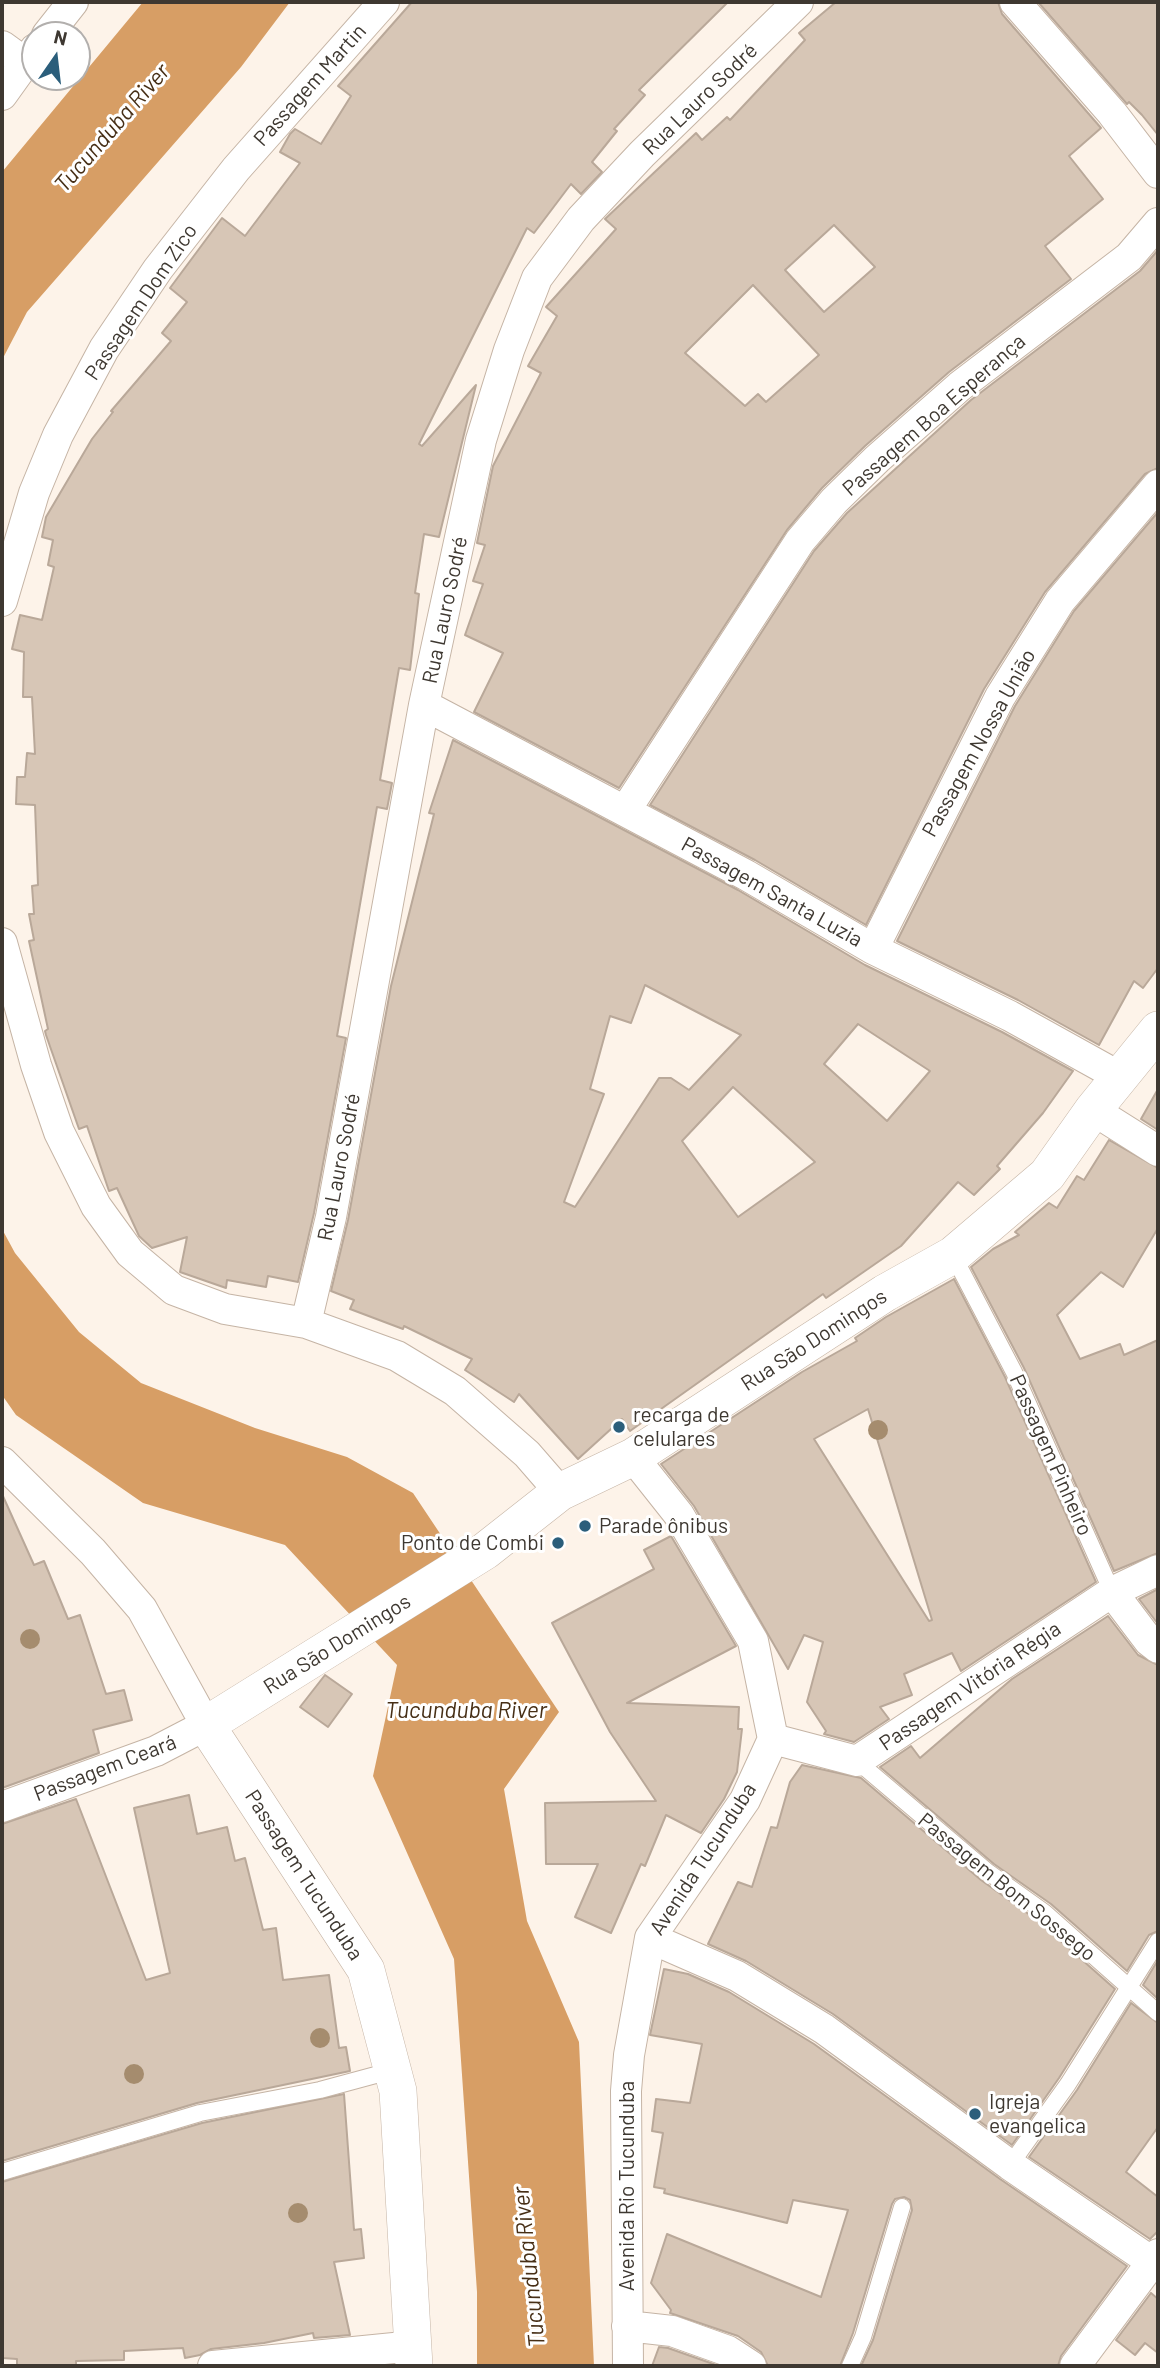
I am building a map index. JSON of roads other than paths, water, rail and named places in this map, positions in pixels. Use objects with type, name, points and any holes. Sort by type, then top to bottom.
[{"type":"street","points":[[58,21],[73,2]]},
{"type":"street","name":"Passagem Martin","points":[[236,169],[384,2]]},
{"type":"street","name":"Rua Lauro Sodré","points":[[306,1323],[331,1217],[425,705],[481,440],[509,350],[537,278],[598,200],[798,2]]},
{"type":"street","points":[[1015,2],[1112,113],[1158,173]]},
{"type":"street","points":[[2,95],[20,52]]},
{"type":"street","name":"Passagem Dom Zico","points":[[2,601],[34,492],[58,435],[112,338],[158,269],[236,169]]},
{"type":"street","name":"Passagem Boa Esperança","points":[[625,811],[800,541],[834,501],[877,458],[960,386],[1129,257],[1158,223]]},
{"type":"street","name":"Passagem Nossa União","points":[[873,949],[1000,697],[1060,601],[1158,485]]},
{"type":"street","name":"Passagem Santa Luzia","points":[[425,705],[746,875],[873,949],[1010,1016],[1120,1077]]},
{"type":"street","points":[[2,943],[36,1065],[59,1132],[96,1206],[130,1253],[174,1290],[225,1308],[306,1323],[397,1356],[455,1391],[527,1454],[560,1492]]},
{"type":"street","name":"Rua São Domingos","points":[[206,1725],[324,1654],[485,1551],[560,1492],[633,1457],[885,1293],[953,1255],[1047,1175],[1093,1110],[1158,1030]]},
{"type":"street","points":[[1093,1110],[1158,1151]]},
{"type":"street","points":[[633,1457],[679,1514],[752,1641],[773,1739]]},
{"type":"street","name":"Passagem Tucunduba","points":[[2,1462],[93,1552],[142,1609],[206,1725],[366,1970],[394,2070],[414,2356]]},
{"type":"street","name":"Passagem Vitória Régia","points":[[773,1739],[857,1760],[1112,1592],[1158,1570]]},
{"type":"street","name":"Passagem Pinheiro","points":[[1112,1592],[1149,1641],[1158,1648]]},
{"type":"street","name":"Passagem Ceará","points":[[2,1807],[156,1751],[206,1725]]},
{"type":"street","name":"Avenida Tucunduba","points":[[638,2007],[650,1938],[745,1800],[773,1739]]},
{"type":"street","points":[[650,1938],[737,1976],[824,2029],[1010,2165],[1156,2260],[1075,2366]]},
{"type":"street","name":"Avenida Rio Tucunduba","points":[[628,2366],[626,2091],[638,2007]]},
{"type":"street","points":[[627,2326],[672,2331],[727,2351],[751,2366]]},
{"type":"street","points":[[213,2366],[414,2356]]},
{"type":"lane","name":"Passagem Pinheiro","points":[[953,1255],[1014,1372],[1112,1592]]},
{"type":"lane","name":"Passagem Bom Sossego","points":[[857,1760],[988,1872],[1044,1912],[1158,2013]]},
{"type":"lane","points":[[1010,2165],[1158,1941]]},
{"type":"lane","points":[[2,2172],[200,2113],[320,2090],[394,2070]]},
{"type":"lane","points":[[850,2366],[863,2337],[902,2207]]},
{"type":"water","name":"Tucunduba River","points":[[143,2],[290,2],[241,67],[27,312],[2,360],[2,172],[69,91],[91,91],[91,65]]},
{"type":"water","name":"Tucunduba River","points":[[2,1229],[15,1253],[79,1332],[141,1383],[255,1428],[347,1457],[413,1493],[559,1712],[504,1789],[527,1921],[579,2042],[594,2366],[477,2366],[477,2292],[454,1959],[373,1776],[397,1665],[285,1545],[143,1503],[16,1415],[2,1395]]},
{"type":"place","name":"recarga de celulares","points":[[619,1427]]},
{"type":"place","name":"Parade ônibus","points":[[585,1526]]},
{"type":"place","name":"Ponto de Combi","points":[[558,1543]]},
{"type":"place","name":"Igreja evangelica","points":[[975,2114]]}]
